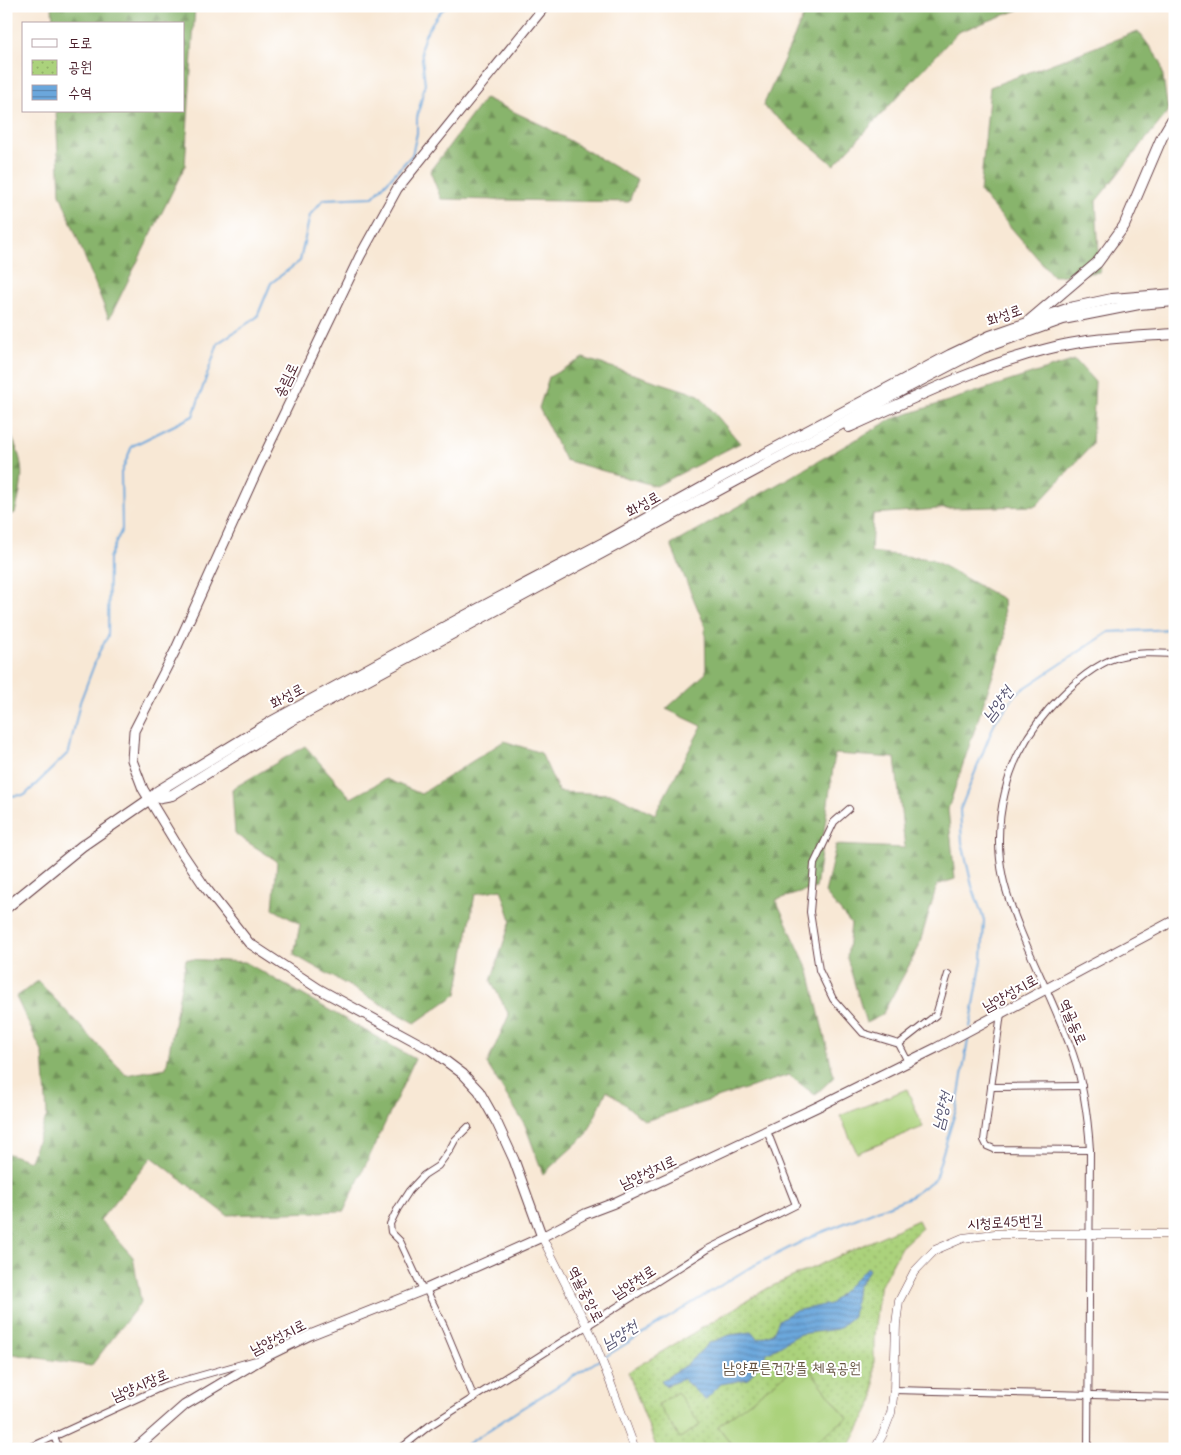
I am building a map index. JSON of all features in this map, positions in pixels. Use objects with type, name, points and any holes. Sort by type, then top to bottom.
[{"type":"main road","name":"송림로","points":[[542,1237],[514,1160],[497,1123],[479,1091],[463,1074],[431,1050],[319,989],[249,943],[205,887],[158,814],[143,789],[132,760],[134,731],[175,651],[259,466],[360,256],[397,189],[545,6]]},
{"type":"main road","points":[[1026,323],[1097,262],[1109,247],[1124,226],[1162,137],[1175,115]]},
{"type":"main road","points":[[1112,300],[1138,292],[1175,288]]},
{"type":"main road","name":"화성로","points":[[6,908],[82,846],[150,799],[158,791],[271,722],[725,475],[950,356],[990,336],[1070,308],[1112,300],[1175,294]]},
{"type":"main road","name":"화성로","points":[[150,799],[172,795],[290,721],[983,348],[1063,319],[1139,304],[1175,301]]},
{"type":"main road","points":[[742,477],[792,458],[838,432],[960,377],[998,363],[1047,348],[1105,338],[1175,334]]},
{"type":"main road","name":"남양성지로","points":[[135,1449],[185,1405],[268,1356],[310,1335],[425,1289],[542,1237],[585,1214],[614,1203],[767,1131],[936,1048],[1175,920]]},
{"type":"street","name":"역골동로","points":[[1088,1449],[1090,1150],[1087,1110],[1072,1053],[1008,898],[1001,867],[999,833],[1001,810],[1014,762],[1025,741],[1042,717],[1076,684],[1111,660],[1127,655],[1146,653],[1175,654]]},
{"type":"street","points":[[849,809],[834,822],[814,864],[810,912],[819,970],[833,999],[863,1033],[899,1044],[908,1062]]},
{"type":"street","points":[[899,1044],[936,1015],[948,974]]},
{"type":"street","points":[[1001,1013],[984,1140],[987,1146],[994,1149],[1090,1150]]},
{"type":"street","points":[[991,1088],[1082,1086]]},
{"type":"street","points":[[468,1127],[455,1140],[438,1166],[424,1175],[410,1191],[390,1224],[391,1232],[400,1241],[444,1326],[474,1398]]},
{"type":"street","name":"남양천로","points":[[400,1449],[429,1426],[708,1249],[796,1205],[767,1131]]},
{"type":"street","name":"시청로45번길","points":[[875,1449],[891,1413],[899,1301],[914,1272],[935,1250],[963,1238],[995,1234],[1175,1234]]},
{"type":"street","name":"역골중앙로","points":[[542,1237],[592,1336],[635,1449]]},
{"type":"street","name":"남양시장로","points":[[27,1449],[164,1386],[268,1356]]},
{"type":"street","points":[[894,1390],[1175,1397]]},
{"type":"street","points":[[54,1436],[59,1449]]},
{"type":"street","points":[[6,1439],[11,1449]]},
{"type":"green space","points":[[52,6],[195,6],[185,166],[109,319],[60,194],[56,112],[185,112],[185,22],[53,22]]},
{"type":"green space","points":[[808,6],[1029,6],[958,32],[834,165],[763,106]]},
{"type":"green space","points":[[1138,31],[1161,62],[1168,112],[1096,201],[1100,272],[1053,276],[980,192],[990,87]]},
{"type":"green space","points":[[485,98],[546,127],[637,180],[629,202],[441,199],[430,171]]},
{"type":"green space","points":[[583,358],[699,395],[740,443],[656,486],[565,460],[539,408],[549,377]]},
{"type":"green space","points":[[1075,360],[1095,382],[1092,445],[1036,506],[951,508],[873,514],[871,552],[931,559],[1003,599],[1005,639],[948,809],[955,879],[937,885],[918,949],[882,1015],[866,1023],[847,958],[851,924],[825,893],[836,845],[905,848],[895,758],[835,754],[816,888],[776,900],[809,971],[834,1077],[815,1095],[789,1075],[645,1121],[607,1090],[587,1134],[543,1174],[525,1125],[487,1064],[509,1015],[491,981],[511,920],[501,889],[475,894],[457,994],[415,1023],[294,955],[300,924],[273,909],[277,861],[235,834],[232,789],[305,746],[351,798],[386,779],[421,794],[504,741],[541,753],[559,792],[613,794],[655,814],[702,726],[666,709],[706,673],[705,626],[671,545],[892,419]]},
{"type":"green space","points":[[6,424],[17,448],[22,477],[15,513],[6,516]]},
{"type":"green space","points":[[186,959],[245,962],[415,1059],[344,1211],[227,1215],[152,1157],[100,1220],[133,1257],[141,1302],[91,1366],[6,1353],[6,1153],[30,1161],[47,1115],[43,1054],[16,997],[38,981],[126,1075],[166,1068]]},
{"type":"green space","points":[[907,1089],[923,1127],[857,1153],[840,1116]]},
{"type":"green space","name":"남양푸른건강뜰 체육공원","points":[[918,1220],[922,1228],[901,1247],[879,1289],[874,1337],[874,1400],[848,1449],[657,1449],[628,1372],[768,1288]]},
{"type":"green space","points":[[803,1361],[847,1418],[806,1449],[735,1449],[718,1426]]},
{"type":"green space","points":[[677,1392],[700,1425],[680,1438],[658,1405]]},
{"type":"water","points":[[867,1267],[869,1270],[857,1287],[853,1316],[838,1329],[800,1334],[767,1353],[748,1379],[721,1384],[705,1400],[683,1379],[665,1386],[661,1381],[686,1365],[709,1343],[730,1335],[751,1332],[759,1339],[773,1333],[779,1320],[794,1311],[830,1304]]},
{"type":"waterway","points":[[6,796],[25,795],[69,752],[80,702],[99,652],[108,636],[109,558],[122,529],[121,473],[132,446],[193,416],[218,343],[257,317],[271,283],[300,261],[310,215],[324,199],[373,197],[412,155],[417,133],[417,118],[425,84],[421,48],[425,35],[432,23],[447,6]]},
{"type":"waterway","name":"남양천","points":[[970,1027],[982,960],[984,920],[972,886],[962,842],[960,810],[995,722],[1017,693],[1109,632],[1175,629]]},
{"type":"waterway","name":"남양천","points":[[603,1358],[749,1268],[815,1235],[910,1197],[935,1179],[957,1106],[969,1034]]},
{"type":"waterway","name":"남양천","points":[[460,1449],[599,1360]]}]
